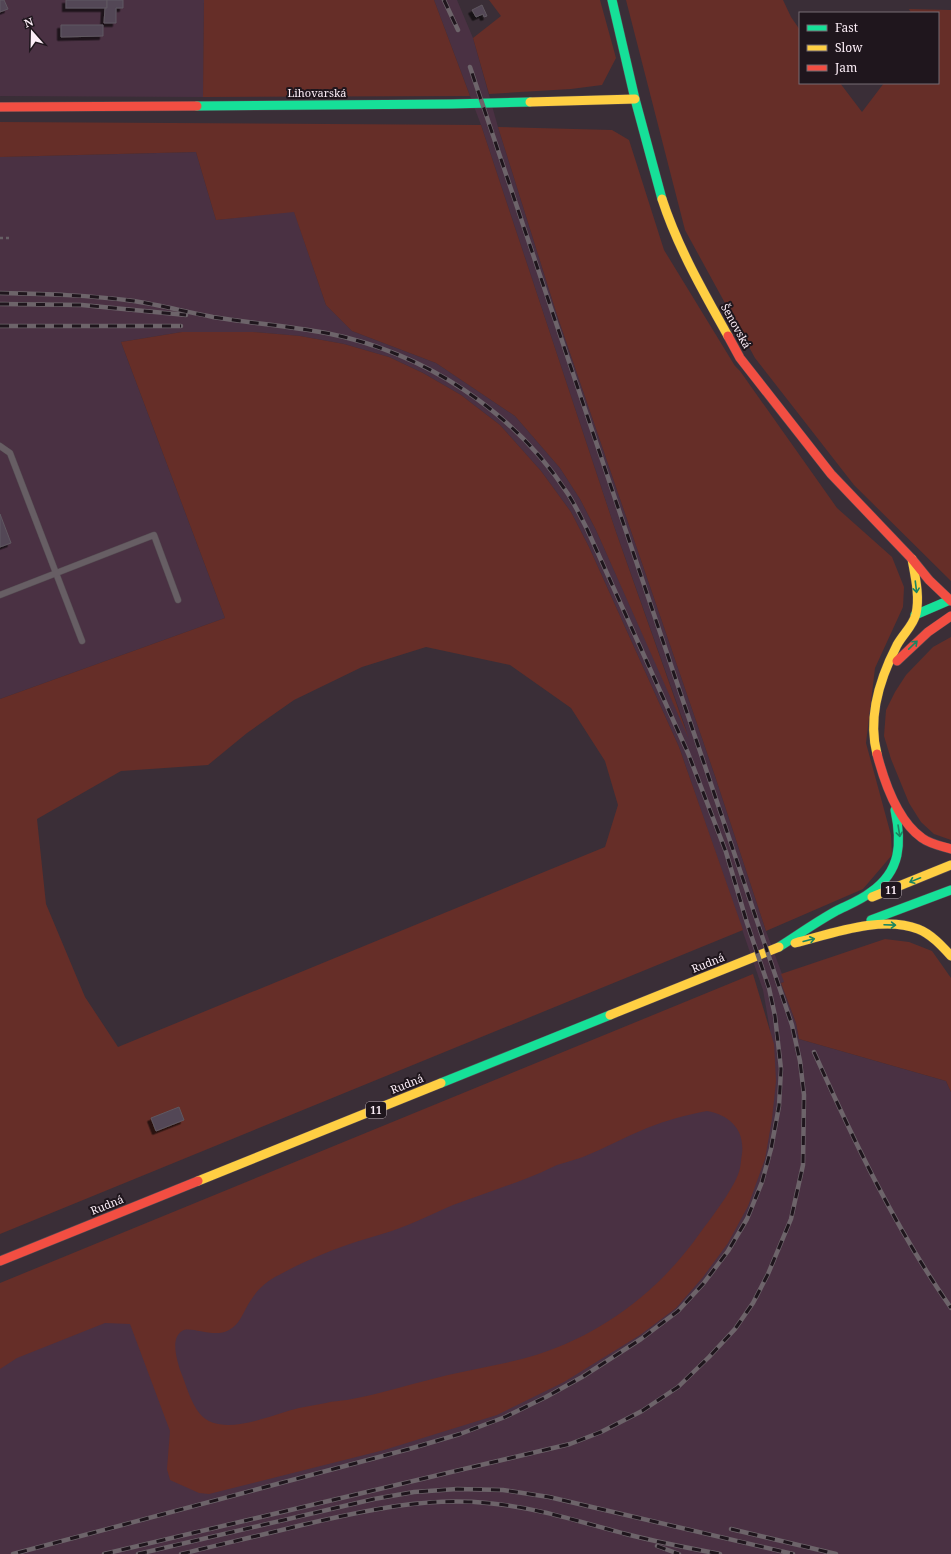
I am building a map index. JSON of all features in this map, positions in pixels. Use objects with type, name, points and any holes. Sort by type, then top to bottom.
[{"type":"main road","name":"Šenovská","points":[[612,0],[635,99],[657,182],[668,216],[689,266],[740,358],[830,474],[950,601]]},
{"type":"main road","name":"Lihovarská","points":[[0,107],[451,104],[635,99]]},
{"type":"main road","points":[[912,560],[917,602],[915,615],[897,645],[877,696],[874,718],[874,739],[879,761],[891,793],[904,818],[918,835],[932,844],[951,849]]},
{"type":"main road","points":[[915,615],[950,601]]},
{"type":"main road","points":[[885,673],[919,639],[939,623],[951,616]]},
{"type":"main road","points":[[830,914],[871,893],[885,880],[896,863],[900,852],[900,838],[891,793]]},
{"type":"main road","name":"11","points":[[779,947],[830,914],[951,865]]},
{"type":"main road","name":"11","points":[[779,947],[838,933],[951,890]]},
{"type":"main road","points":[[838,933],[872,925],[900,925],[918,929],[928,935],[943,947],[951,956]]},
{"type":"main road","name":"Rudná","points":[[0,1261],[779,947]]},
{"type":"lane","points":[[0,446],[10,453],[82,641]]},
{"type":"lane","points":[[0,596],[154,535],[178,600]]},
{"type":"path","points":[[0,238],[9,238]]},
{"type":"shaded area","points":[[0,0],[204,0],[203,97],[0,96]]},
{"type":"shaded area","points":[[204,0],[434,0],[470,96],[203,97]]},
{"type":"shaded area","points":[[434,0],[457,0],[473,38],[498,127],[557,315],[716,779],[766,931],[785,982],[781,983],[796,1023],[799,1039],[946,1081],[951,1092],[951,1554],[0,1554],[0,1330],[770,1030],[763,990],[679,747],[589,547],[571,512],[541,471],[500,425],[461,395],[423,373],[389,357],[344,344],[300,336],[253,332],[182,332],[121,342],[225,618],[0,699],[0,157],[196,152],[216,220],[294,211],[326,305],[352,331],[436,363],[515,416],[560,468],[580,499],[596,530],[687,732],[616,532],[481,125]]},
{"type":"shaded area","points":[[489,0],[600,0],[616,58],[602,85],[571,89],[489,94],[473,38],[501,16]]},
{"type":"shaded area","points":[[626,0],[783,0],[791,17],[799,29],[799,84],[841,84],[862,112],[883,84],[939,84],[939,12],[910,12],[909,9],[951,10],[951,581],[854,485],[755,358],[685,230]]},
{"type":"shaded area","points":[[0,122],[481,125],[616,532],[689,739],[596,530],[580,499],[560,468],[515,416],[436,363],[352,331],[326,305],[294,212],[216,220],[196,152],[0,157]]},
{"type":"shaded area","points":[[498,127],[612,130],[629,140],[664,250],[735,366],[837,508],[892,557],[904,587],[903,607],[875,668],[866,743],[891,835],[892,855],[863,889],[766,931],[716,779],[557,315]]},
{"type":"shaded area","points":[[182,332],[253,332],[300,336],[344,344],[389,357],[423,373],[461,395],[500,425],[541,471],[571,512],[589,547],[679,747],[743,930],[0,1234],[0,699],[225,618],[121,342]],"holes":[[[426,647],[510,665],[571,708],[605,761],[618,805],[605,847],[118,1047],[85,997],[46,904],[37,819],[121,771],[208,765],[247,733],[294,700],[362,667]]]},
{"type":"shaded area","points":[[951,637],[951,840],[934,834],[921,822],[909,803],[891,759],[884,736],[886,710],[906,675],[933,647]]},
{"type":"shaded area","points":[[885,939],[909,942],[932,951],[951,978],[951,1092],[946,1081],[799,1039],[796,1023],[781,983],[784,982],[781,974]]},
{"type":"shaded area","points":[[753,974],[774,1044],[776,1081],[772,1119],[765,1159],[748,1206],[728,1243],[703,1277],[676,1308],[640,1335],[564,1382],[497,1415],[384,1450],[209,1494],[199,1493],[170,1480],[167,1469],[170,1431],[130,1324],[105,1323],[17,1358],[0,1369],[0,1283]],"holes":[[[707,1111],[729,1120],[734,1125],[741,1138],[742,1154],[740,1168],[729,1192],[684,1254],[667,1273],[628,1308],[584,1335],[561,1346],[525,1358],[448,1375],[360,1398],[299,1408],[248,1423],[234,1425],[209,1421],[200,1414],[188,1393],[176,1355],[175,1344],[178,1335],[182,1331],[186,1330],[216,1333],[233,1328],[258,1290],[274,1277],[304,1262],[329,1252],[400,1228],[453,1205],[557,1165],[583,1157],[654,1125]]]},
{"type":"building","points":[[0,0],[4,0],[8,9],[0,12]]},
{"type":"building","points":[[66,0],[107,0],[107,8],[66,8]]},
{"type":"building","points":[[107,0],[123,0],[123,8],[116,8],[116,23],[104,23]]},
{"type":"building","points":[[482,5],[487,16],[484,17],[483,14],[476,17],[472,10]]},
{"type":"building","points":[[61,25],[103,25],[103,36],[61,37]]},
{"type":"building","points":[[0,514],[11,543],[0,547]]},
{"type":"building","points":[[179,1107],[184,1120],[156,1131],[151,1118]]},
{"type":"railway","points":[[444,0],[458,30]]},
{"type":"railway","points":[[104,1554],[570,1444],[601,1432],[642,1411],[678,1387],[735,1329],[753,1303],[768,1274],[791,1219],[803,1165],[804,1095],[800,1061],[792,1025],[470,67]]},
{"type":"railway","points":[[0,293],[84,296],[134,301],[213,317],[326,333],[362,342],[397,354],[431,370],[463,389],[493,411],[521,436],[546,464],[568,494],[578,511],[688,753],[726,852],[747,923],[769,988],[775,1016],[781,1069],[779,1106],[771,1149],[762,1182],[747,1219],[728,1251],[703,1284],[678,1311],[641,1339],[582,1377],[505,1417],[460,1434],[409,1449],[13,1554]]},
{"type":"railway","points":[[0,304],[82,305],[186,315]]},
{"type":"railway","points":[[0,326],[181,326]]},
{"type":"railway","points":[[814,1052],[876,1183],[912,1247],[951,1308]]},
{"type":"railway","points":[[138,1554],[374,1499],[414,1492],[457,1489],[503,1490],[549,1497],[793,1554]]},
{"type":"railway","points":[[181,1554],[371,1510],[394,1506],[440,1502],[487,1503],[522,1508],[649,1540],[720,1554]]},
{"type":"railway","points":[[731,1529],[836,1554]]},
{"type":"railway","points":[[657,1546],[679,1554]]},
{"type":"traffic: fast","points":[[612,0],[635,99],[662,199]]},
{"type":"traffic: fast","points":[[197,106],[530,102]]},
{"type":"traffic: fast","points":[[915,615],[950,600]]},
{"type":"traffic: fast","points":[[779,947],[829,915],[863,898],[881,884],[894,866],[897,856],[898,834],[895,810]]},
{"type":"traffic: fast","points":[[871,920],[951,890]]},
{"type":"traffic: fast","points":[[441,1083],[610,1015]]},
{"type":"traffic: slow","points":[[530,102],[635,99]]},
{"type":"traffic: slow","points":[[662,199],[683,252],[728,336]]},
{"type":"traffic: slow","points":[[877,754],[874,740],[874,712],[877,698],[885,671],[897,645],[913,622],[916,614],[916,579],[912,559]]},
{"type":"traffic: slow","points":[[872,897],[951,865]]},
{"type":"traffic: slow","points":[[795,943],[856,927],[888,924],[904,925],[918,929],[932,937],[951,956]]},
{"type":"traffic: slow","points":[[610,1015],[779,947]]},
{"type":"traffic: slow","points":[[198,1181],[441,1083]]},
{"type":"traffic: jam","points":[[0,107],[197,106]]},
{"type":"traffic: jam","points":[[728,336],[740,358],[831,474],[912,559],[929,580],[951,601]]},
{"type":"traffic: jam","points":[[897,661],[928,632],[951,616]]},
{"type":"traffic: jam","points":[[877,754],[893,800],[913,831],[925,840],[951,849]]},
{"type":"traffic: jam","points":[[0,1261],[198,1181]]}]
